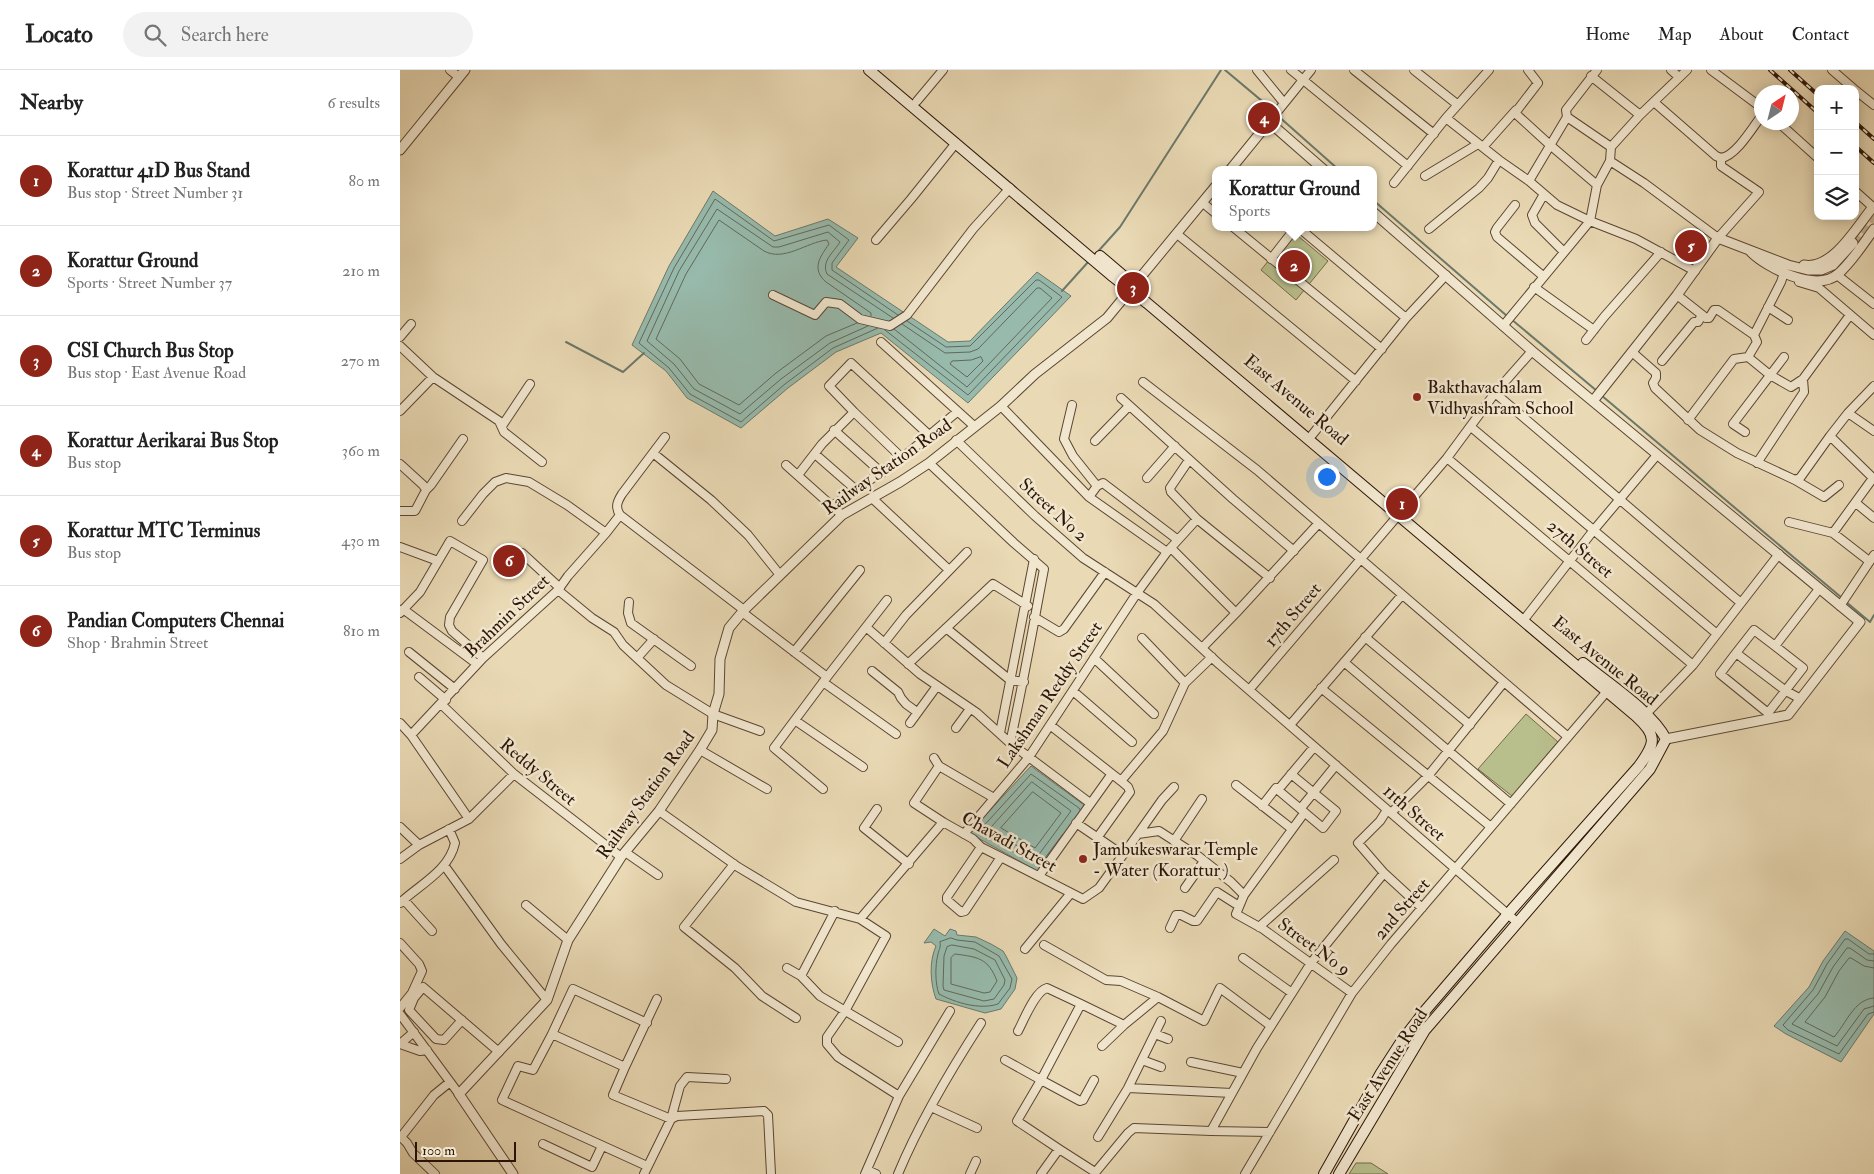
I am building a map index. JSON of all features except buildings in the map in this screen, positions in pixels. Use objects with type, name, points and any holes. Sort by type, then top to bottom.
[{"type":"main road","points":[[869,70],[914,104],[1082,245]]},
{"type":"main road","points":[[879,70],[956,143],[1082,245]]},
{"type":"main road","name":"East Avenue Road","points":[[1082,245],[1610,689],[1646,714],[1659,727],[1666,740],[1647,773],[1425,1030],[1339,1174]]},
{"type":"main road","name":"East Avenue Road","points":[[1133,288],[1312,435],[1400,513],[1610,689],[1643,722],[1653,736],[1651,747],[1639,766],[1507,914],[1401,1042],[1380,1073],[1324,1174]]},
{"type":"main road","points":[[1639,766],[1647,773]]},
{"type":"street","points":[[450,70],[459,78]]},
{"type":"street","points":[[400,150],[465,70]]},
{"type":"street","points":[[914,104],[943,70]]},
{"type":"street","points":[[1257,70],[1285,101]]},
{"type":"street","points":[[1291,70],[1408,166]]},
{"type":"street","points":[[1233,166],[1311,70]]},
{"type":"street","points":[[1354,70],[1434,134]]},
{"type":"street","points":[[1414,70],[1424,73],[1458,105]]},
{"type":"street","points":[[1394,183],[1446,118],[1489,70]]},
{"type":"street","points":[[1671,70],[1679,77]]},
{"type":"street","points":[[1508,320],[1590,221],[1597,185],[1610,161],[1611,147],[1640,115],[1687,70]]},
{"type":"street","points":[[1711,70],[1754,102]]},
{"type":"street","points":[[1832,70],[1850,85]]},
{"type":"street","points":[[1425,176],[1480,146],[1516,110],[1538,83],[1532,71]]},
{"type":"street","points":[[1529,180],[1567,117],[1566,110],[1594,73],[1640,115]]},
{"type":"street","points":[[1859,93],[1874,106]]},
{"type":"street","points":[[1654,102],[1716,156],[1721,158]]},
{"type":"street","points":[[1516,110],[1517,116],[1597,185]]},
{"type":"street","points":[[1567,117],[1611,147]]},
{"type":"street","points":[[1446,118],[1480,146],[1529,180],[1557,205],[1636,240],[1695,271]]},
{"type":"street","points":[[1271,119],[1320,166]]},
{"type":"street","points":[[1721,158],[1730,153],[1754,126]]},
{"type":"street","points":[[1787,130],[1814,154]]},
{"type":"street","points":[[876,240],[911,200],[956,143]]},
{"type":"street","points":[[1596,398],[1678,294],[1718,238],[1759,192],[1721,166],[1721,158]]},
{"type":"street","points":[[1429,229],[1479,188],[1488,178],[1499,160]]},
{"type":"street","points":[[1610,161],[1644,183],[1718,238],[1788,265],[1808,270],[1822,270],[1833,265],[1853,243]]},
{"type":"street","points":[[773,295],[815,315],[826,302],[840,304],[860,319],[890,326],[908,315],[973,229],[1010,188]]},
{"type":"street","name":"Railway Station Road","points":[[459,1094],[547,1000],[568,940],[623,855],[658,811],[712,730],[713,714],[719,694],[720,659],[729,628],[743,611],[842,515],[929,463],[1001,406],[1035,374],[1106,318],[1212,192]]},
{"type":"street","points":[[1544,194],[1532,215],[1535,223],[1564,252]]},
{"type":"street","points":[[1747,248],[1766,250],[1796,263],[1809,265],[1820,263],[1836,254],[1873,207],[1859,195]]},
{"type":"street","points":[[1203,203],[1212,210]]},
{"type":"street","points":[[1515,205],[1496,228],[1497,237],[1544,276]]},
{"type":"street","points":[[1377,215],[1446,275],[1508,320],[1532,350],[1596,398],[1657,455],[1860,622],[1799,698],[1788,715],[1666,740]]},
{"type":"street","points":[[1783,274],[1806,280],[1821,280],[1837,275],[1874,229]]},
{"type":"street","points":[[1238,231],[1382,349]]},
{"type":"street","points":[[1271,259],[1294,231]]},
{"type":"street","points":[[1302,231],[1406,318]]},
{"type":"street","points":[[1177,234],[1356,382]]},
{"type":"street","points":[[1747,248],[1761,262],[1783,274],[1819,288],[1874,335]]},
{"type":"street","points":[[1586,340],[1661,252]]},
{"type":"street","points":[[1754,335],[1783,274]]},
{"type":"street","points":[[1312,435],[1406,318],[1446,275]]},
{"type":"street","points":[[1837,275],[1874,304]]},
{"type":"street","points":[[1534,288],[1594,330]]},
{"type":"street","points":[[1678,294],[1706,318],[1709,318],[1714,310],[1718,310],[1754,335],[1757,342],[1748,357]]},
{"type":"street","points":[[1768,307],[1788,320]]},
{"type":"street","points":[[1662,361],[1694,322],[1698,322],[1702,315]]},
{"type":"street","points":[[1688,420],[1734,359],[1740,357],[1748,357],[1770,375],[1791,387],[1803,379],[1850,315]]},
{"type":"street","points":[[400,337],[411,324]]},
{"type":"street","points":[[881,342],[974,426]]},
{"type":"street","points":[[400,346],[433,377],[499,421],[504,432],[542,462]]},
{"type":"street","name":"17th Street","points":[[1249,690],[1447,458],[1495,393],[1532,350]]},
{"type":"street","points":[[1632,352],[1656,373],[1653,383],[1655,388],[1700,430],[1736,453],[1795,480],[1824,497],[1839,485]]},
{"type":"street","points":[[1744,432],[1734,424],[1784,357]]},
{"type":"street","points":[[902,458],[829,386],[851,363],[929,435]]},
{"type":"street","points":[[400,411],[433,377]]},
{"type":"street","points":[[1757,462],[1804,392],[1803,379]]},
{"type":"street","points":[[1143,382],[1257,470],[1567,736]]},
{"type":"street","points":[[502,426],[530,384]]},
{"type":"street","points":[[1795,480],[1800,478],[1848,413],[1874,386]]},
{"type":"street","points":[[1495,393],[1741,603]]},
{"type":"street","points":[[1121,398],[1294,551]]},
{"type":"street","points":[[1072,405],[1064,439],[1073,456],[1097,486]]},
{"type":"street","points":[[1001,406],[1089,497],[1169,550],[1236,614]]},
{"type":"street","points":[[1096,441],[1129,406]]},
{"type":"street","points":[[798,475],[834,430],[854,412]]},
{"type":"street","points":[[832,506],[854,489],[882,473],[958,412]]},
{"type":"street","points":[[1848,413],[1874,431]]},
{"type":"street","points":[[1471,427],[1717,634]]},
{"type":"street","points":[[834,430],[882,473]]},
{"type":"street","points":[[1830,436],[1873,479],[1833,534]]},
{"type":"street","points":[[664,437],[617,502],[617,510],[620,515],[794,652],[825,680],[896,734]]},
{"type":"street","points":[[400,511],[415,511],[426,490],[463,439]]},
{"type":"street","name":"Street No 2","points":[[956,440],[1083,558],[1154,604],[1212,657]]},
{"type":"street","points":[[1147,478],[1175,446]]},
{"type":"street","points":[[653,453],[711,500],[748,535],[780,576]]},
{"type":"street","points":[[816,454],[854,489]]},
{"type":"street","points":[[1526,617],[1593,531],[1657,455]]},
{"type":"street","name":"27th Street","points":[[1447,458],[1693,665]]},
{"type":"street","points":[[1189,460],[1170,489],[1197,519],[1270,578]]},
{"type":"street","points":[[929,463],[1044,569],[1024,682],[1010,743]]},
{"type":"street","points":[[400,464],[426,490]]},
{"type":"street","points":[[786,465],[842,515]]},
{"type":"street","points":[[462,521],[482,494],[495,482],[506,478],[529,482],[567,505],[606,534]]},
{"type":"street","points":[[1089,497],[1097,486],[1103,483],[1178,540]]},
{"type":"street","points":[[872,498],[949,570]]},
{"type":"street","points":[[1856,503],[1874,518]]},
{"type":"street","name":"Brahmin Street","points":[[412,735],[483,658],[559,589],[620,515]]},
{"type":"street","name":"Lakshman Reddy Street","points":[[964,834],[1029,758],[1137,593],[1169,550],[1197,519]]},
{"type":"street","points":[[1789,522],[1833,534],[1872,558],[1840,606]]},
{"type":"street","points":[[1202,648],[1270,578],[1318,524]]},
{"type":"street","points":[[477,664],[401,611],[420,592],[450,541],[483,560],[450,617],[449,625],[452,631],[483,658]]},
{"type":"street","points":[[400,547],[438,561]]},
{"type":"street","points":[[884,643],[906,616],[967,552]]},
{"type":"street","points":[[522,553],[592,618],[614,632],[623,645],[666,684],[713,714],[760,731]]},
{"type":"street","points":[[1646,714],[1693,665],[1779,554]]},
{"type":"street","points":[[1000,733],[1034,559]]},
{"type":"street","points":[[794,652],[860,570]]},
{"type":"street","points":[[908,664],[993,584],[1025,604],[1054,630],[1059,632],[1064,629],[1105,572]]},
{"type":"street","points":[[1775,646],[1819,589]]},
{"type":"street","points":[[1290,725],[1402,595]]},
{"type":"street","points":[[823,789],[774,748],[887,600]]},
{"type":"street","points":[[629,602],[628,613],[631,623],[691,666]]},
{"type":"street","points":[[866,627],[908,664],[970,709],[1029,758],[1090,803]]},
{"type":"street","points":[[946,628],[1010,680],[1024,682]]},
{"type":"street","points":[[1754,630],[1803,668],[1768,713],[1720,674],[1736,653],[1754,630]]},
{"type":"street","points":[[1365,637],[1470,725]]},
{"type":"street","points":[[1142,638],[1185,682]]},
{"type":"street","points":[[637,658],[654,639]]},
{"type":"street","points":[[409,652],[455,689]]},
{"type":"street","points":[[1736,653],[1786,691],[1799,698]]},
{"type":"street","points":[[1121,781],[1163,731],[1185,682],[1212,657]]},
{"type":"street","name":"11th Street","points":[[1212,657],[1518,923]]},
{"type":"street","points":[[1094,658],[1154,714]]},
{"type":"street","points":[[1344,662],[1511,804]]},
{"type":"street","points":[[872,671],[898,692],[900,698],[917,712]]},
{"type":"street","name":"Reddy Street","points":[[419,677],[514,774],[623,855],[658,875]]},
{"type":"street","points":[[1422,908],[1384,873],[1358,843],[1428,776],[1504,682]]},
{"type":"street","points":[[910,723],[937,686]]},
{"type":"street","points":[[1322,688],[1491,827]]},
{"type":"street","name":"2nd Street","points":[[1245,1174],[1352,993],[1567,736],[1610,689]]},
{"type":"street","points":[[1072,691],[1132,742]]},
{"type":"street","points":[[956,728],[970,709]]},
{"type":"street","points":[[796,721],[863,767]]},
{"type":"street","points":[[400,723],[412,735],[469,820]]},
{"type":"street","points":[[1050,725],[1128,787],[1130,792],[1097,838]]},
{"type":"street","points":[[1292,774],[1336,812],[1322,828],[1301,812],[1278,790],[1314,747]]},
{"type":"street","points":[[700,750],[767,789]]},
{"type":"street","points":[[934,758],[939,766],[994,798]]},
{"type":"street","points":[[1170,928],[1176,915],[1182,915],[1193,921],[1197,920],[1217,892],[1239,906],[1244,895],[1292,829],[1314,792],[1336,765]]},
{"type":"street","points":[[939,766],[914,803],[943,822]]},
{"type":"street","points":[[400,859],[419,845],[469,820],[514,774]]},
{"type":"street","points":[[1039,876],[1111,774]]},
{"type":"street","points":[[1236,785],[1292,829]]},
{"type":"street","name":"Chavadi Street","points":[[860,919],[943,822],[1001,857],[1083,899],[1099,888],[1174,786]]},
{"type":"street","points":[[1262,806],[1276,788]]},
{"type":"street","points":[[1174,841],[1202,799]]},
{"type":"street","points":[[877,809],[864,828],[909,864]]},
{"type":"street","points":[[658,811],[734,864],[796,902],[860,919],[886,936],[845,1011],[827,1037],[827,1044],[838,1058],[899,1096]]},
{"type":"street","points":[[1076,823],[1122,855]]},
{"type":"street","points":[[400,827],[419,845]]},
{"type":"street","points":[[432,931],[402,902],[444,865],[451,856],[456,843],[449,829]]},
{"type":"street","points":[[1138,834],[1159,831],[1204,861],[1244,895]]},
{"type":"street","points":[[981,846],[947,897],[947,900],[962,912],[965,911],[1001,857]]},
{"type":"street","points":[[1259,927],[1334,860]]},
{"type":"street","points":[[1185,888],[1204,861]]},
{"type":"street","points":[[734,864],[684,927],[734,968],[762,996],[796,1018]]},
{"type":"street","points":[[444,865],[501,944],[547,1000]]},
{"type":"street","points":[[1211,1131],[1271,1026],[1311,964],[1384,873]]},
{"type":"street","points":[[1025,949],[1071,893]]},
{"type":"street","points":[[526,905],[568,940]]},
{"type":"street","name":"Street No 9","points":[[1239,906],[1236,914],[1259,927],[1352,993]]},
{"type":"street","points":[[802,976],[835,911]]},
{"type":"street","points":[[400,943],[419,964],[422,971],[412,992],[400,1008]]},
{"type":"street","points":[[1044,945],[1106,980],[1121,981],[1158,997],[1204,1021],[1220,988],[1271,1026]]},
{"type":"street","points":[[1243,958],[1292,993]]},
{"type":"street","points":[[787,968],[802,976],[820,996],[898,1042]]},
{"type":"street","points":[[462,1020],[444,1040],[440,1040],[436,1039],[409,1010],[414,998],[423,987],[462,1020],[498,1052]]},
{"type":"street","points":[[1018,1031],[1037,996],[1043,989],[1047,988],[1124,1025]]},
{"type":"street","points":[[647,1023],[573,989],[533,1070],[518,1066],[502,1100],[602,1146],[645,1170],[671,1119],[680,1086],[687,1077],[726,1079]]},
{"type":"street","points":[[1102,1046],[1158,997]]},
{"type":"street","points":[[657,999],[613,1095],[671,1119],[677,1116],[766,1112],[768,1115],[771,1174]]},
{"type":"street","points":[[1081,1004],[1017,1121],[1094,1173],[1134,1128],[1270,1132]]},
{"type":"street","points":[[876,1174],[866,1172],[899,1096],[950,1011]]},
{"type":"street","points":[[400,1014],[459,1094],[513,1174]]},
{"type":"street","points":[[1098,1137],[1128,1088],[1161,1021]]},
{"type":"street","points":[[898,1174],[911,1143],[951,1069],[981,1023]]},
{"type":"street","points":[[414,1032],[400,1044],[420,1051],[427,1050]]},
{"type":"street","points":[[552,1034],[625,1067]]},
{"type":"street","points":[[1155,1034],[1168,1039]]},
{"type":"street","points":[[1005,1060],[1080,1101],[1083,1100],[1094,1080]]},
{"type":"street","points":[[1142,1060],[1161,1067]]},
{"type":"street","points":[[1191,1062],[1243,1073]]},
{"type":"street","points":[[436,1174],[413,1153],[407,1143],[400,1137],[434,1095],[450,1082]]},
{"type":"street","points":[[1128,1088],[1232,1093]]},
{"type":"street","points":[[931,1107],[977,1128]]},
{"type":"street","points":[[543,1144],[592,1167],[602,1146]]},
{"type":"street","points":[[1041,1174],[1059,1149]]},
{"type":"street","points":[[970,1174],[976,1161]]},
{"type":"green space","points":[[1292,231],[1328,261],[1296,300],[1261,270]]},
{"type":"green space","points":[[1526,714],[1558,742],[1512,796],[1478,769]]},
{"type":"green space","points":[[1356,1163],[1371,1163],[1388,1174],[1349,1174]]},
{"type":"water","points":[[713,191],[775,236],[828,219],[858,238],[836,267],[948,342],[970,341],[1037,272],[1071,296],[968,403],[881,333],[836,352],[788,388],[741,428],[687,398],[666,371],[632,345],[669,266]]},
{"type":"water","points":[[1031,766],[1088,808],[1041,873],[969,833]]},
{"type":"water","points":[[934,929],[945,936],[950,929],[956,931],[957,935],[976,937],[1003,951],[1017,978],[1015,989],[1001,1009],[985,1013],[936,999],[932,986],[931,972],[932,958],[936,946],[931,942],[924,943]]},
{"type":"water","points":[[1845,931],[1874,951],[1874,1014],[1841,1062],[1774,1026],[1809,987],[1823,961]]},
{"type":"waterway","points":[[1094,256],[1120,227],[1221,70]]},
{"type":"waterway","points":[[1225,70],[1274,111]]},
{"type":"waterway","points":[[1277,115],[1334,166]]},
{"type":"waterway","points":[[1377,203],[1507,316]]},
{"type":"waterway","points":[[1062,291],[1089,261]]},
{"type":"waterway","points":[[1511,319],[1597,391]]},
{"type":"waterway","points":[[566,342],[623,372],[644,353]]},
{"type":"waterway","points":[[1601,395],[1842,598]]},
{"type":"waterway","points":[[1845,601],[1870,622],[1874,615]]},
{"type":"tunnel","points":[[1853,243],[1874,214]]},
{"type":"railway","points":[[1770,70],[1814,109]]},
{"type":"railway","points":[[1790,70],[1814,91]]},
{"type":"railway","points":[[1859,126],[1874,139]]},
{"type":"railway","points":[[1859,150],[1874,163]]},
{"type":"place","name":"Korattur Aerikarai Bus Stop","points":[[1264,118]]},
{"type":"place","name":"Korattur MTC Terminus","points":[[1691,246]]},
{"type":"place","name":"Korattur Ground","points":[[1294,266]]},
{"type":"place","name":"CSI Church Bus Stop","points":[[1133,288]]},
{"type":"place","name":"Bakthavachalam Vidhyashram School","points":[[1417,397]]},
{"type":"place","name":"Korattur 41D Bus Stand","points":[[1402,504]]},
{"type":"place","name":"Pandian Computers Chennai","points":[[509,561]]},
{"type":"place","name":"Jambukeswarar Temple - Water (Korattur )","points":[[1083,859]]}]
